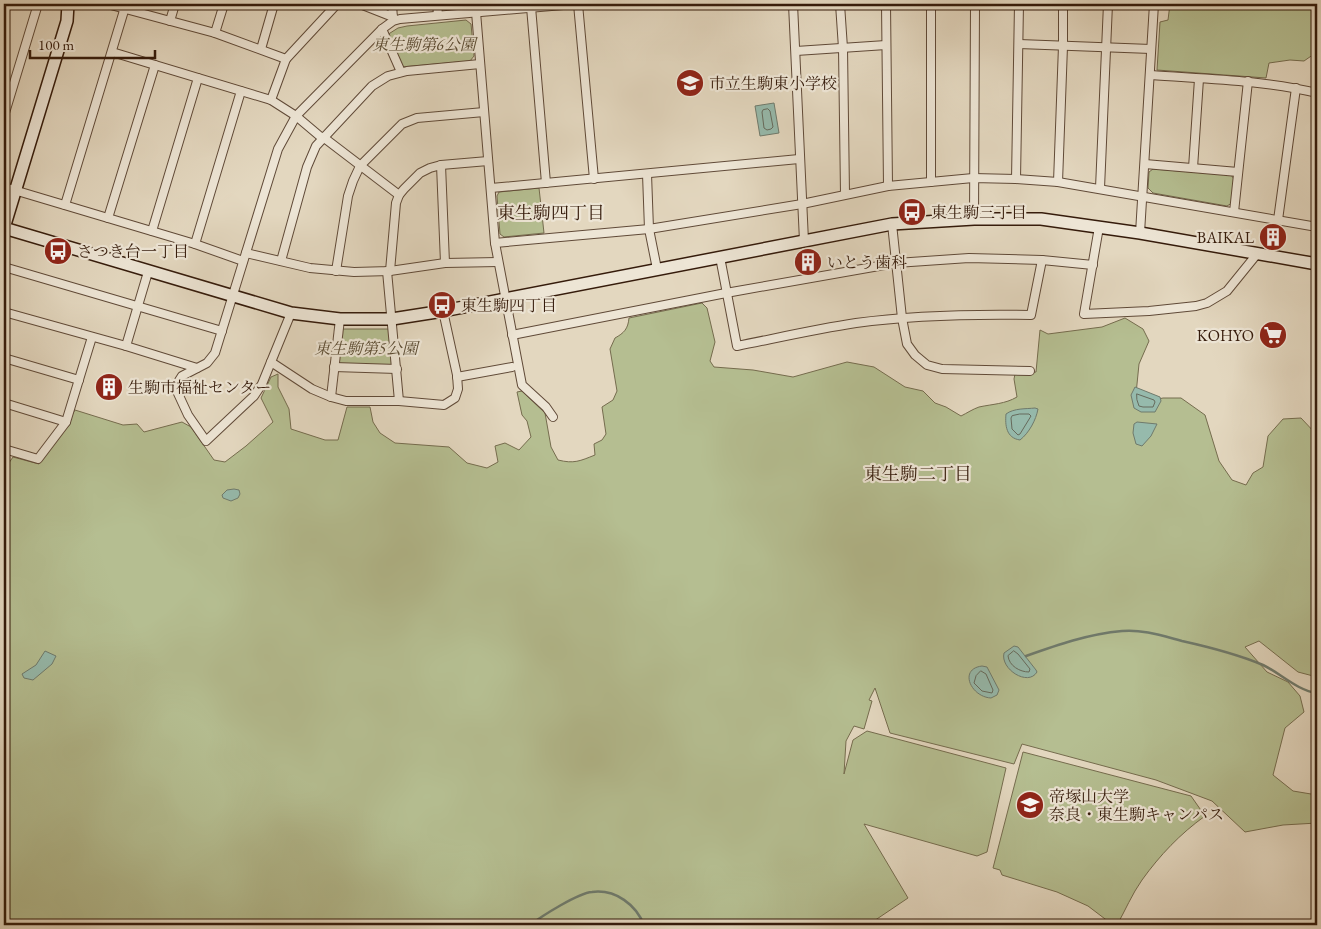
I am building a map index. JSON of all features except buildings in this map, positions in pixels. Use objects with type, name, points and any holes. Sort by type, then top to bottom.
[{"type":"street","points":[[4,116],[38,4]]},
{"type":"street","points":[[68,4],[67,21],[4,228],[291,313],[340,319],[392,319],[443,311],[892,224],[974,219],[1041,219],[1140,233],[1317,264]]},
{"type":"street","points":[[107,4],[125,6],[215,33],[286,59]]},
{"type":"street","points":[[170,21],[176,4]]},
{"type":"street","points":[[215,33],[224,4]]},
{"type":"street","points":[[260,50],[274,4]]},
{"type":"street","points":[[271,100],[286,59],[337,4]]},
{"type":"street","points":[[360,4],[393,19],[476,12],[493,7],[577,4],[594,179]]},
{"type":"street","points":[[392,4],[393,19]]},
{"type":"street","points":[[437,4],[438,15]]},
{"type":"street","points":[[794,4],[799,159],[804,241]]},
{"type":"street","points":[[840,4],[844,48],[845,194]]},
{"type":"street","points":[[886,4],[888,186]]},
{"type":"street","points":[[931,4],[931,182]]},
{"type":"street","points":[[974,219],[976,4]]},
{"type":"street","points":[[1016,179],[1019,4]]},
{"type":"street","points":[[1058,182],[1063,4]]},
{"type":"street","points":[[1100,188],[1108,4]]},
{"type":"street","points":[[1140,233],[1154,4]]},
{"type":"street","points":[[65,205],[125,6]]},
{"type":"street","points":[[531,7],[546,183]]},
{"type":"street","points":[[476,12],[498,262],[522,385],[546,407],[553,417]]},
{"type":"street","points":[[291,313],[262,384],[254,396],[206,441],[188,415],[175,387],[182,376],[207,363],[215,353],[278,149],[296,116],[393,19]]},
{"type":"street","points":[[382,29],[401,72]]},
{"type":"street","points":[[1019,44],[1152,49]]},
{"type":"street","points":[[796,51],[886,45]]},
{"type":"street","points":[[112,52],[271,100],[296,116],[399,195]]},
{"type":"street","points":[[281,261],[307,167],[323,138],[372,86],[388,76],[401,72],[480,64]]},
{"type":"street","points":[[108,218],[155,65]]},
{"type":"street","points":[[1151,75],[1248,81],[1317,93]]},
{"type":"street","points":[[152,231],[198,78]]},
{"type":"street","points":[[1193,168],[1199,78]]},
{"type":"street","points":[[1234,212],[1248,81]]},
{"type":"street","points":[[1278,220],[1296,88]]},
{"type":"street","points":[[195,244],[241,91]]},
{"type":"street","points":[[336,271],[348,196],[360,166],[402,124],[417,118],[484,112]]},
{"type":"street","points":[[491,188],[799,159]]},
{"type":"street","points":[[399,401],[389,271],[396,203],[399,195],[420,173],[430,168],[441,165],[488,161]]},
{"type":"street","points":[[1145,164],[1238,172]]},
{"type":"street","points":[[441,165],[445,263]]},
{"type":"street","points":[[648,174],[650,228],[657,269]]},
{"type":"street","points":[[495,243],[650,228],[802,204],[888,186],[973,178],[1058,182],[1317,226]]},
{"type":"street","points":[[4,187],[195,244],[243,261]]},
{"type":"street","points":[[892,224],[902,318],[907,344],[915,355],[927,365],[942,369],[1030,371]]},
{"type":"street","points":[[1099,227],[1084,314],[1149,311],[1207,303],[1227,291],[1257,254]]},
{"type":"street","points":[[246,253],[310,268],[336,271],[372,272],[445,263],[498,262]]},
{"type":"street","points":[[720,257],[737,346],[855,324],[902,318],[991,314],[1031,315],[1042,260]]},
{"type":"street","points":[[512,334],[726,293],[896,264],[969,258],[1042,260],[1092,265]]},
{"type":"street","points":[[4,267],[222,331]]},
{"type":"street","points":[[126,346],[148,272]]},
{"type":"street","points":[[271,362],[312,389],[346,401],[399,401],[444,405],[454,398],[458,389],[443,311]]},
{"type":"street","points":[[4,312],[197,368]]},
{"type":"street","points":[[331,397],[340,319]]},
{"type":"street","points":[[4,449],[38,459],[66,422],[92,337]]},
{"type":"street","points":[[4,358],[79,380]]},
{"type":"street","points":[[334,367],[397,369]]},
{"type":"street","points":[[457,377],[512,367]]},
{"type":"street","points":[[4,403],[66,422]]},
{"type":"green space","points":[[1170,4],[1255,4],[1265,6],[1269,4],[1317,4],[1317,52],[1304,61],[1290,60],[1269,63],[1266,78],[1157,70],[1160,22],[1168,20]]},
{"type":"green space","name":"東生駒第6公園","points":[[466,20],[471,24],[474,56],[470,61],[401,67],[387,35],[398,28],[407,26]]},
{"type":"green space","points":[[1153,169],[1231,175],[1234,179],[1232,203],[1227,206],[1153,193],[1148,188],[1149,172]]},
{"type":"green space","points":[[539,188],[544,233],[504,237],[500,234],[497,196],[499,192]]},
{"type":"green space","points":[[702,303],[707,308],[715,342],[710,361],[714,367],[753,370],[793,377],[847,362],[874,367],[905,387],[923,391],[935,403],[961,416],[979,407],[1017,397],[1015,374],[1036,372],[1040,330],[1048,334],[1102,327],[1125,318],[1143,329],[1149,341],[1139,364],[1135,404],[1163,398],[1181,398],[1205,415],[1219,461],[1232,480],[1246,485],[1253,473],[1263,467],[1268,436],[1283,419],[1301,418],[1317,435],[1317,677],[1298,672],[1259,641],[1245,647],[1267,672],[1288,682],[1300,696],[1304,712],[1285,728],[1273,775],[1293,791],[1317,795],[1317,823],[1283,825],[1245,832],[1212,801],[1156,780],[1022,744],[1014,764],[890,733],[875,688],[869,700],[872,701],[864,729],[854,726],[846,741],[844,774],[853,740],[867,731],[1006,768],[987,852],[977,856],[864,824],[908,898],[868,925],[4,925],[4,470],[13,457],[39,464],[55,443],[75,410],[123,425],[137,424],[144,432],[182,422],[191,427],[214,460],[225,462],[273,422],[261,398],[271,377],[278,374],[278,387],[289,409],[291,429],[325,440],[338,440],[347,407],[370,407],[373,422],[380,433],[395,443],[449,447],[467,463],[487,468],[498,462],[495,446],[505,443],[519,450],[531,437],[527,421],[522,415],[517,392],[522,391],[545,413],[551,447],[558,460],[577,461],[595,455],[594,444],[602,440],[606,434],[602,407],[613,400],[617,391],[610,349],[615,338],[627,328],[629,318]]},
{"type":"green space","name":"東生駒第5公園","points":[[341,329],[392,329],[394,366],[337,364]]},
{"type":"green space","points":[[1023,752],[1191,796],[1205,816],[1171,845],[1156,862],[1138,885],[1117,925],[1113,925],[1088,906],[1057,892],[1002,875],[1000,870],[993,868]]},
{"type":"water","points":[[774,103],[779,133],[760,136],[755,106]]},
{"type":"water","points":[[1135,387],[1160,397],[1161,401],[1155,412],[1141,412],[1134,408],[1131,395]]},
{"type":"water","points":[[1038,409],[1036,418],[1026,434],[1020,440],[1012,437],[1006,427],[1006,414],[1016,410]]},
{"type":"water","points":[[1137,422],[1157,424],[1151,436],[1142,446],[1136,444],[1133,433],[1134,424]]},
{"type":"water","points":[[227,490],[239,490],[238,498],[231,501],[223,498],[222,495]]},
{"type":"water","points":[[1014,646],[1018,647],[1036,670],[1037,672],[1033,676],[1022,677],[1010,670],[1006,665],[1004,653]]},
{"type":"water","points":[[45,651],[56,656],[52,664],[33,680],[24,678],[22,674],[36,665]]},
{"type":"water","points":[[982,666],[987,667],[999,690],[997,695],[991,698],[978,693],[970,683],[970,672]]},
{"type":"waterway","points":[[1026,656],[1085,637],[1122,631],[1145,632],[1243,657],[1269,668],[1303,689],[1317,693]]},
{"type":"waterway","points":[[530,925],[578,896],[592,892],[609,893],[624,900],[636,911],[644,925]]},
{"type":"place","name":"市立生駒東小学校","points":[[690,83]]},
{"type":"place","name":"東生駒三丁目","points":[[912,212]]},
{"type":"place","name":"BAIKAL","points":[[1273,237]]},
{"type":"place","name":"さつき台一丁目","points":[[58,251]]},
{"type":"place","name":"いとう歯科","points":[[808,262]]},
{"type":"place","name":"東生駒四丁目","points":[[442,305]]},
{"type":"place","name":"KOHYO","points":[[1273,335]]},
{"type":"place","name":"生駒市福祉センター","points":[[109,387]]},
{"type":"place","name":"帝塚山大学 奈良・東生駒キャンパス","points":[[1030,805]]},
{"type":"district","name":"東生駒四丁目","points":[[551,213]]},
{"type":"district","name":"東生駒二丁目","points":[[918,474]]}]
